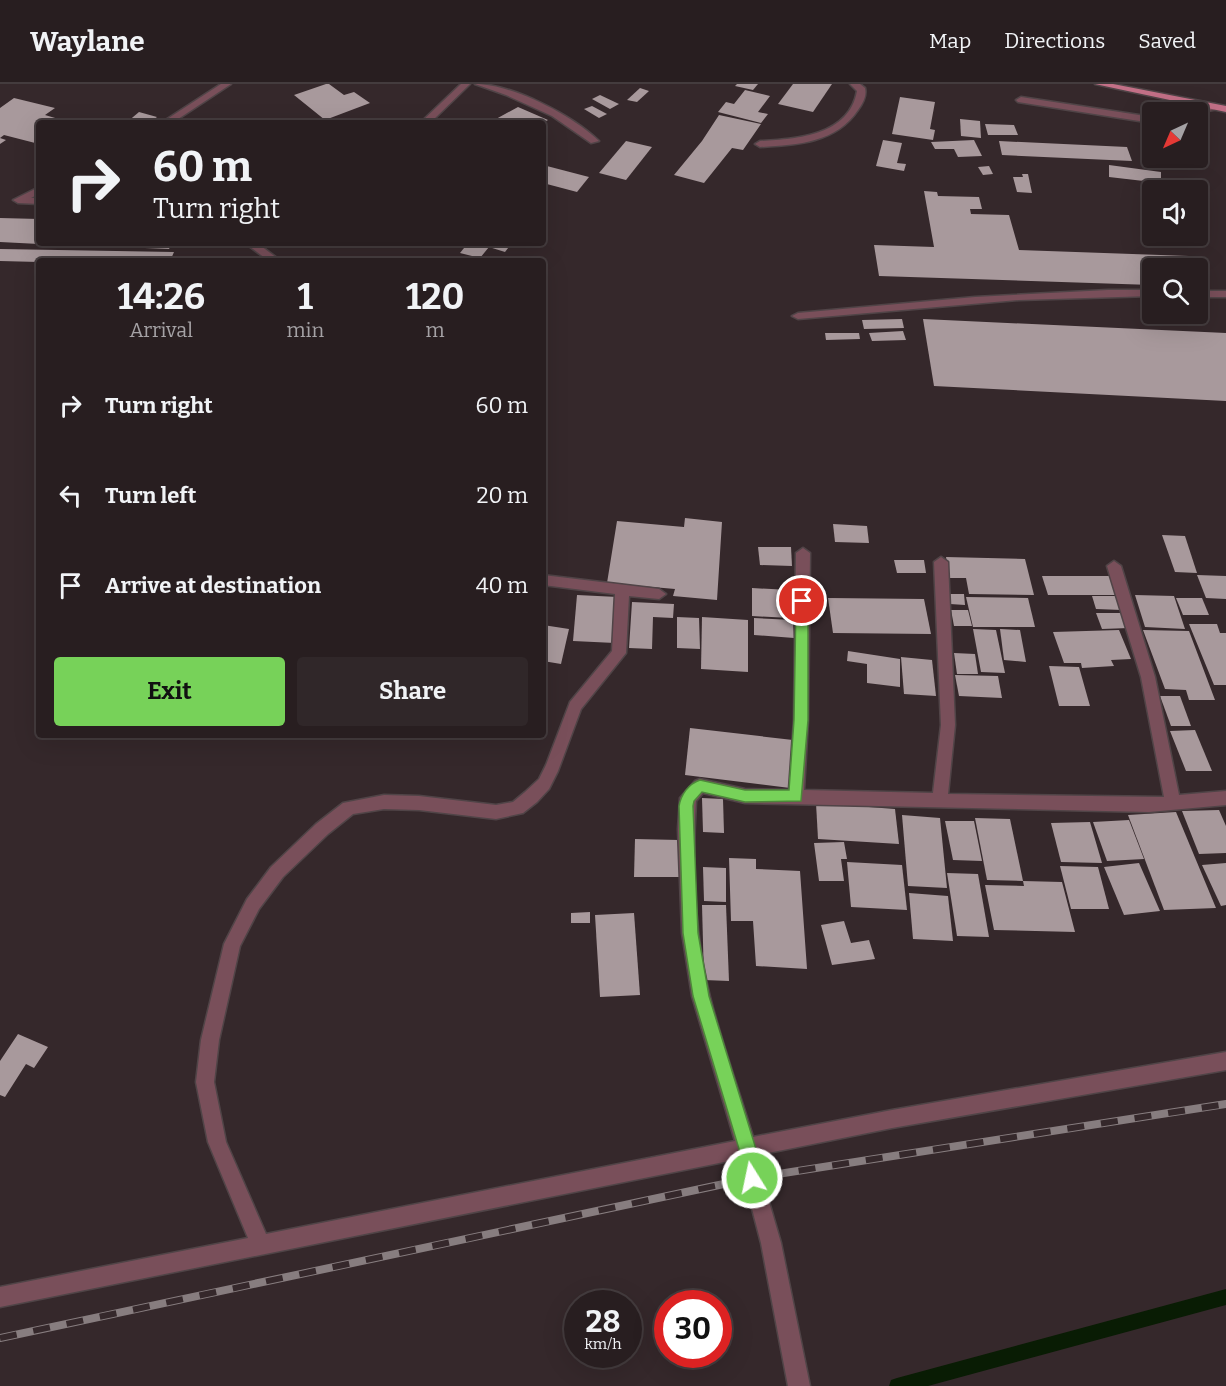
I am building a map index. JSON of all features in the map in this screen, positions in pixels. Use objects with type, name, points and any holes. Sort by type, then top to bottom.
[{"type":"main road","points":[[1099,84],[1226,110]]},
{"type":"street","points":[[171,120],[227,84]]},
{"type":"street","points":[[427,120],[465,84]]},
{"type":"street","points":[[479,84],[508,93],[555,114],[594,141]]},
{"type":"street","points":[[760,144],[806,141],[840,127],[861,99],[862,90],[854,84]]},
{"type":"street","points":[[1021,100],[1142,120]]},
{"type":"street","points":[[1208,108],[1215,107]]},
{"type":"street","points":[[36,191],[18,200],[36,201]]},
{"type":"street","points":[[254,246],[272,258]]},
{"type":"street","points":[[798,316],[1008,297],[1109,292],[1142,293]]},
{"type":"street","points":[[1208,294],[1226,294]]},
{"type":"street","points":[[796,797],[801,720],[802,553]]},
{"type":"street","points":[[940,800],[948,725],[941,562]]},
{"type":"street","points":[[1114,566],[1148,677],[1173,802]]},
{"type":"street","points":[[546,580],[659,594]]},
{"type":"street","points":[[260,1243],[217,1142],[205,1082],[210,1040],[232,944],[253,904],[277,872],[322,829],[349,808],[384,802],[419,803],[496,812],[517,808],[544,784],[575,706],[618,653],[622,590]]},
{"type":"street","points":[[799,1386],[771,1243],[752,1178],[747,1149],[701,996],[690,933],[686,806],[688,798],[700,786],[745,796],[1149,805],[1226,798]]},
{"type":"street","points":[[0,1297],[260,1243],[892,1119],[1226,1061]]},
{"type":"building","points":[[326,84],[344,95],[354,92],[370,103],[325,120],[294,95]]},
{"type":"building","points":[[737,84],[758,84],[753,90],[735,86]]},
{"type":"building","points":[[793,84],[832,84],[813,112],[778,104]]},
{"type":"building","points":[[640,88],[649,91],[637,102],[627,100]]},
{"type":"building","points":[[745,90],[770,96],[758,112],[768,114],[761,123],[718,112],[726,102],[734,104]]},
{"type":"building","points":[[600,95],[619,104],[610,109],[592,99]]},
{"type":"building","points":[[900,97],[935,102],[930,129],[935,130],[933,140],[892,134]]},
{"type":"building","points":[[14,98],[55,108],[45,115],[62,120],[36,120],[36,143],[4,135],[0,138],[0,108]]},
{"type":"building","points":[[592,106],[607,114],[599,118],[584,109]]},
{"type":"building","points":[[518,107],[548,120],[546,121],[496,119]]},
{"type":"building","points":[[139,112],[157,117],[153,120],[130,120]]},
{"type":"building","points":[[719,115],[761,124],[743,150],[732,148],[704,183],[674,175],[702,141]]},
{"type":"building","points":[[960,119],[980,121],[981,138],[961,136]]},
{"type":"building","points":[[985,124],[1014,125],[1018,135],[988,135]]},
{"type":"building","points":[[883,140],[902,143],[897,163],[906,164],[904,171],[876,166]]},
{"type":"building","points":[[974,140],[982,156],[958,157],[954,149],[935,149],[931,142]]},
{"type":"building","points":[[626,141],[652,147],[626,180],[599,173]]},
{"type":"building","points":[[999,141],[1127,147],[1132,161],[1002,155]]},
{"type":"building","points":[[1109,165],[1161,172],[1161,180],[1142,181],[1109,177]]},
{"type":"building","points":[[546,166],[589,177],[577,192],[546,184]]},
{"type":"building","points":[[989,166],[993,174],[983,175],[978,167]]},
{"type":"building","points":[[1022,174],[1028,174],[1032,193],[1017,192],[1013,177],[1023,177]]},
{"type":"building","points":[[924,191],[937,192],[938,196],[979,197],[982,209],[970,209],[971,214],[1009,215],[1019,250],[1189,256],[1190,258],[1142,258],[1142,285],[879,276],[874,245],[934,247]]},
{"type":"building","points":[[0,218],[36,219],[36,244],[0,242]]},
{"type":"building","points":[[97,246],[170,246],[169,249]]},
{"type":"building","points":[[466,246],[510,246],[505,252],[489,247],[480,258],[460,253]]},
{"type":"building","points":[[0,249],[174,252],[171,258],[36,258],[36,262],[0,261]]},
{"type":"building","points":[[902,319],[904,328],[864,329],[862,320]]},
{"type":"building","points":[[923,319],[1226,333],[1226,401],[934,386]]},
{"type":"building","points":[[903,331],[906,340],[872,341],[869,333]]},
{"type":"building","points":[[825,333],[859,333],[860,339],[826,340]]},
{"type":"building","points":[[685,518],[722,522],[717,600],[673,596],[675,589],[607,583],[617,521],[684,527]]},
{"type":"building","points":[[833,524],[867,526],[869,543],[835,542]]},
{"type":"building","points":[[1162,535],[1185,536],[1197,573],[1175,572]]},
{"type":"building","points":[[758,547],[791,547],[792,566],[760,565]]},
{"type":"building","points":[[946,557],[1025,559],[1034,595],[969,594],[966,578],[950,578]]},
{"type":"building","points":[[894,560],[924,560],[926,573],[897,573]]},
{"type":"building","points":[[1197,575],[1226,576],[1226,599],[1206,598]]},
{"type":"building","points":[[1042,576],[1111,576],[1117,595],[1048,595]]},
{"type":"building","points":[[752,588],[790,590],[790,618],[752,616]]},
{"type":"building","points":[[948,594],[964,594],[965,605],[950,604]]},
{"type":"building","points":[[577,595],[618,597],[615,643],[573,641]]},
{"type":"building","points":[[1135,595],[1174,596],[1185,629],[1145,627]]},
{"type":"building","points":[[1092,596],[1118,596],[1122,610],[1096,609]]},
{"type":"building","points":[[966,597],[1028,598],[1035,627],[973,627]]},
{"type":"building","points":[[828,598],[924,599],[931,634],[833,633]]},
{"type":"building","points":[[1176,598],[1202,598],[1209,615],[1183,615]]},
{"type":"building","points":[[632,602],[674,604],[673,618],[653,617],[652,649],[629,648]]},
{"type":"building","points":[[951,610],[968,610],[972,626],[954,626]]},
{"type":"building","points":[[1096,613],[1123,613],[1129,628],[1102,629]]},
{"type":"building","points":[[677,617],[699,618],[700,649],[677,648]]},
{"type":"building","points":[[702,617],[748,620],[748,672],[701,669]]},
{"type":"building","points":[[754,618],[793,620],[794,638],[754,635]]},
{"type":"building","points":[[1189,624],[1217,624],[1220,633],[1226,633],[1226,685],[1214,685]]},
{"type":"building","points":[[546,625],[569,629],[561,664],[546,662]]},
{"type":"building","points":[[973,629],[996,630],[1005,673],[981,672]]},
{"type":"building","points":[[1000,629],[1020,630],[1026,662],[1004,660]]},
{"type":"building","points":[[1119,630],[1131,659],[1111,660],[1114,666],[1082,668],[1081,663],[1064,663],[1053,632]]},
{"type":"building","points":[[1143,630],[1189,631],[1215,700],[1189,700],[1186,690],[1165,689]]},
{"type":"building","points":[[848,651],[900,659],[900,687],[867,683],[867,664],[847,661]]},
{"type":"building","points":[[954,653],[975,654],[978,674],[957,674]]},
{"type":"building","points":[[901,657],[932,660],[936,696],[904,694]]},
{"type":"building","points":[[1049,666],[1079,667],[1090,706],[1059,706]]},
{"type":"building","points":[[955,675],[998,676],[1002,698],[959,696]]},
{"type":"building","points":[[1160,696],[1180,696],[1191,726],[1171,726]]},
{"type":"building","points":[[690,728],[793,740],[790,788],[685,775]]},
{"type":"building","points":[[1195,730],[1212,771],[1186,771],[1170,731]]},
{"type":"building","points":[[702,798],[723,799],[724,833],[703,832]]},
{"type":"building","points":[[816,803],[895,809],[899,844],[818,839]]},
{"type":"building","points":[[1219,810],[1226,826],[1226,853],[1199,854],[1182,811]]},
{"type":"building","points":[[1176,812],[1216,908],[1164,910],[1128,815]]},
{"type":"building","points":[[902,815],[940,818],[947,888],[908,886]]},
{"type":"building","points":[[975,818],[1010,819],[1023,881],[987,880]]},
{"type":"building","points":[[1129,820],[1144,859],[1107,861],[1093,822]]},
{"type":"building","points":[[945,821],[974,821],[982,861],[953,860]]},
{"type":"building","points":[[1090,822],[1102,863],[1061,862],[1051,823]]},
{"type":"building","points":[[635,839],[679,840],[679,877],[634,877]]},
{"type":"building","points":[[844,842],[847,859],[841,859],[844,881],[819,881],[814,843]]},
{"type":"building","points":[[729,858],[756,859],[756,869],[800,871],[807,969],[756,966],[753,921],[731,921]]},
{"type":"building","points":[[847,862],[902,865],[907,910],[851,907]]},
{"type":"building","points":[[1139,863],[1160,911],[1124,915],[1104,867]]},
{"type":"building","points":[[1226,863],[1226,905],[1221,906],[1202,865]]},
{"type":"building","points":[[1060,866],[1098,867],[1109,909],[1071,909]]},
{"type":"building","points":[[703,867],[726,868],[726,902],[704,901]]},
{"type":"building","points":[[947,873],[978,874],[989,937],[957,936]]},
{"type":"building","points":[[1023,881],[1062,882],[1075,932],[994,930],[985,885],[1024,886]]},
{"type":"building","points":[[909,893],[948,896],[953,941],[913,939]]},
{"type":"building","points":[[702,905],[726,905],[729,981],[704,980]]},
{"type":"building","points":[[590,912],[590,923],[571,923],[571,913]]},
{"type":"building","points":[[634,913],[640,995],[600,997],[595,915]]},
{"type":"building","points":[[844,921],[851,943],[869,940],[875,959],[832,965],[821,925]]},
{"type":"building","points":[[18,1034],[48,1047],[34,1068],[26,1064],[5,1097],[0,1095],[0,1061]]},
{"type":"waterway","points":[[897,1386],[1226,1297]]},
{"type":"railway","points":[[0,1338],[752,1178],[1226,1104]]},
{"type":"route","points":[[752,1178],[747,1149],[701,996],[690,933],[686,806],[688,798],[700,786],[745,796],[796,797],[801,720],[802,601]]}]
